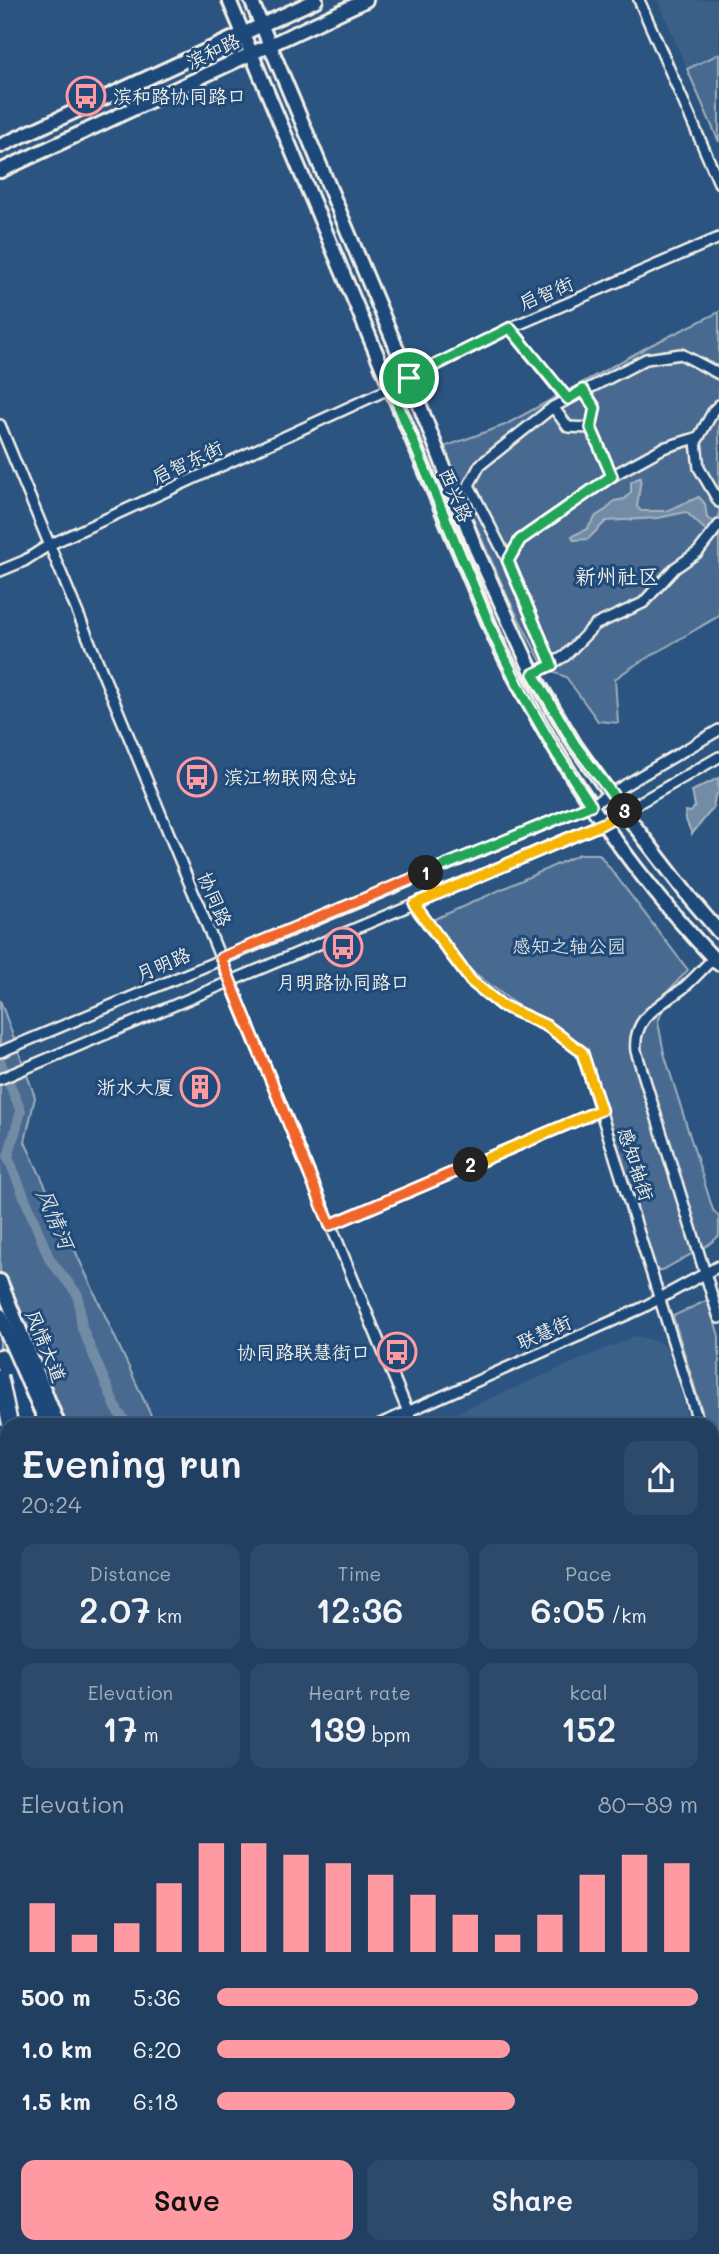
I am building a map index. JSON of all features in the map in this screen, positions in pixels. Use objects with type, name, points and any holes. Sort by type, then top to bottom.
[{"type":"highway","points":[[0,1316],[47,1418]]},
{"type":"highway","points":[[0,1357],[26,1418]]},
{"type":"highway","points":[[0,1376],[9,1418]]},
{"type":"main road","name":"西兴路","points":[[229,0],[495,638],[523,695],[602,824],[688,932],[716,961]]},
{"type":"main road","name":"西兴路","points":[[251,0],[409,378],[477,549],[533,674],[575,745],[610,794],[719,932]]},
{"type":"main road","name":"滨和路","points":[[0,146],[316,0]]},
{"type":"main road","name":"滨和路","points":[[0,171],[366,0]]},
{"type":"main road","name":"风情大道","points":[[0,1282],[48,1418]]},
{"type":"main road","points":[[0,1388],[13,1418]]},
{"type":"street","points":[[639,0],[719,183]]},
{"type":"street","name":"启智街","points":[[391,388],[510,328],[719,238]]},
{"type":"street","points":[[510,328],[568,399]]},
{"type":"street","points":[[552,665],[508,561],[470,485],[480,465],[553,407],[646,359],[681,354],[719,374]]},
{"type":"street","name":"启智东街","points":[[0,570],[391,388]]},
{"type":"street","points":[[583,390],[595,408],[591,428],[612,476]]},
{"type":"street","points":[[719,405],[696,442],[699,468],[719,502]]},
{"type":"street","points":[[553,407],[568,427],[591,428]]},
{"type":"street","name":"协同路","points":[[0,425],[410,1418]]},
{"type":"street","points":[[508,561],[520,540],[612,476],[663,448],[699,437]]},
{"type":"street","points":[[533,674],[565,656],[595,625],[643,603],[675,568],[698,552],[719,525]]},
{"type":"street","name":"月明路","points":[[2,1051],[591,805],[719,730]]},
{"type":"street","points":[[0,1079],[602,824],[719,757]]},
{"type":"street","name":"感知轴街","points":[[414,904],[471,981],[501,1005],[547,1026],[582,1052],[697,1418]]},
{"type":"street","name":"感知轴街","points":[[716,961],[651,1010],[635,1039],[636,1051],[719,1318]]},
{"type":"street","points":[[330,1225],[601,1110]]},
{"type":"street","name":"联慧街","points":[[394,1418],[660,1298],[719,1266]]},
{"type":"shaded area","points":[[658,0],[719,0],[719,54],[687,69]]},
{"type":"shaded area","points":[[641,477],[637,507],[641,511],[666,511],[699,497],[705,504],[707,518],[719,524],[719,537],[712,536],[686,512],[658,518],[606,521],[588,539],[574,540],[572,536],[587,529],[596,516],[614,501],[625,499],[631,492],[631,482]]},
{"type":"shaded area","points":[[718,778],[719,793],[715,796],[713,808],[692,834],[685,811],[691,812],[695,806],[692,791]]},
{"type":"shaded area","points":[[635,1336],[656,1341],[666,1347],[688,1418],[453,1418],[454,1414]]},
{"type":"green space","points":[[719,54],[719,142],[687,69]]},
{"type":"green space","points":[[719,312],[719,616],[615,679],[618,723],[598,721],[566,677],[545,669],[509,600],[441,448],[505,425],[651,345]]},
{"type":"green space","name":"感知之轴公园","points":[[580,854],[599,854],[688,970],[670,989],[658,1022],[664,1053],[713,1210],[719,1217],[719,1236],[659,1272],[652,1262],[595,1111],[576,1051],[454,957],[433,920]]},
{"type":"green space","points":[[0,1000],[35,1097],[25,1142],[152,1418],[0,1418]]},
{"type":"green space","points":[[708,1300],[719,1336],[719,1418],[704,1418],[673,1316]]},
{"type":"waterway","name":"风情河","points":[[0,1061],[21,1111],[8,1157],[50,1260],[78,1295],[82,1328],[123,1418]]},
{"type":"place","name":"滨和路协同路口","points":[[86,96]]},
{"type":"place","name":"滨江物联网总站","points":[[197,777]]},
{"type":"place","name":"月明路协同路口","points":[[343,947]]},
{"type":"place","name":"浙水大厦","points":[[200,1087]]},
{"type":"place","name":"协同路联慧街口","points":[[397,1352]]},
{"type":"district","name":"新州社区","points":[[617,577]]},
{"type":"route","points":[[510,328],[568,399],[583,390],[595,408],[591,428],[612,476],[520,540],[508,561],[552,665],[533,674],[575,745],[625,812],[414,904],[471,981],[501,1005],[547,1026],[582,1052],[601,1110],[330,1225],[221,958],[591,805],[557,754],[523,695],[495,638],[391,388],[409,378],[510,328]]}]
